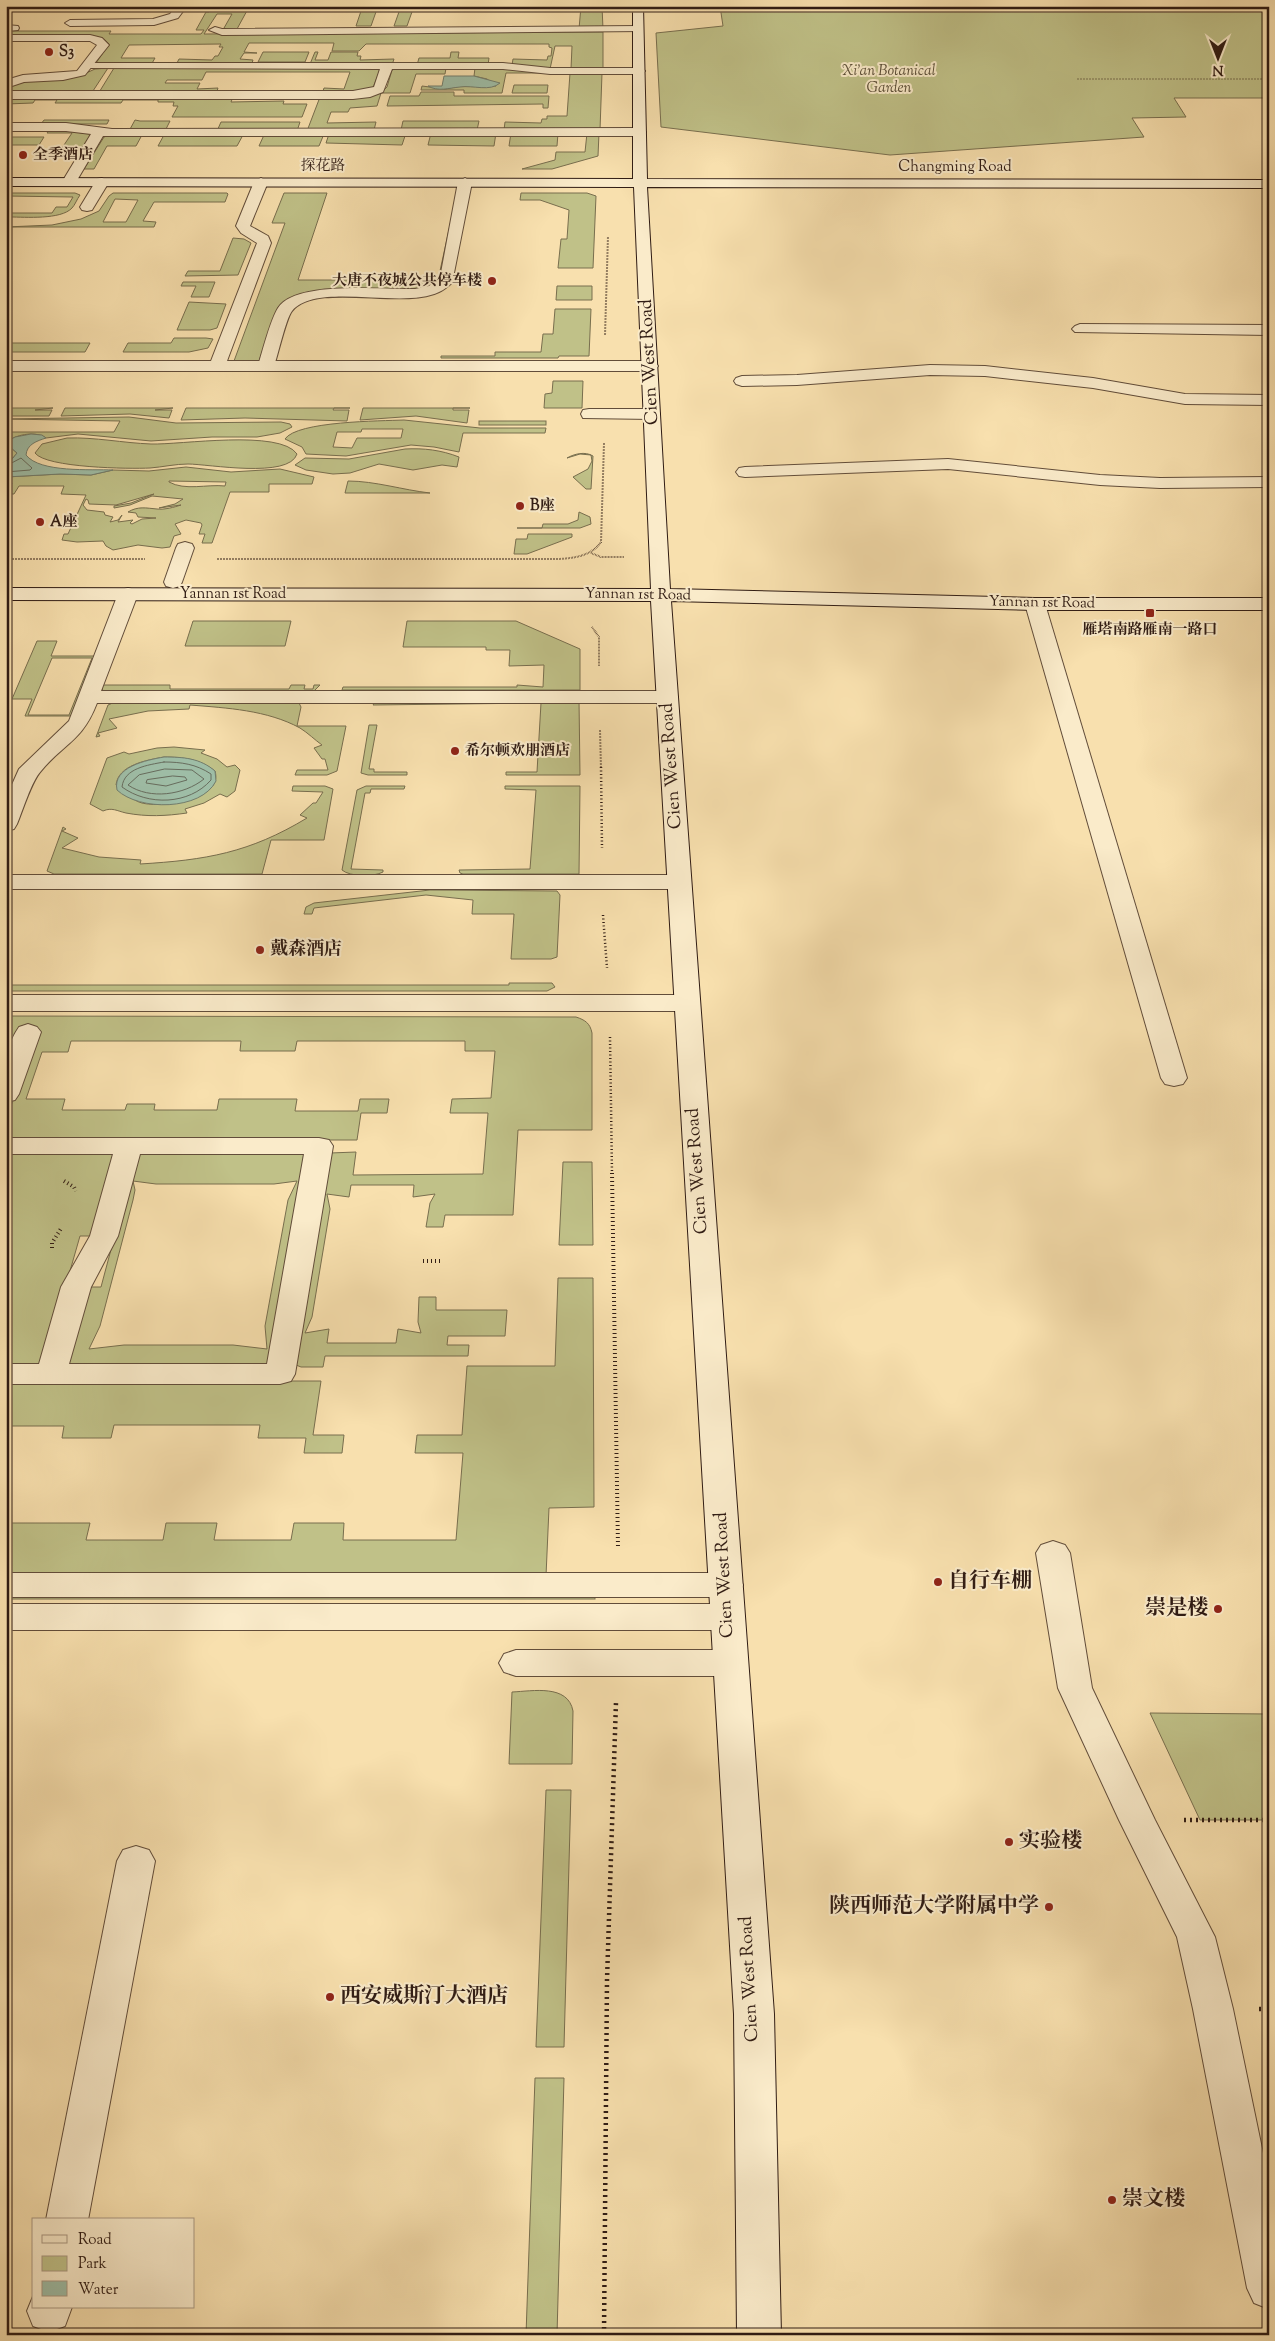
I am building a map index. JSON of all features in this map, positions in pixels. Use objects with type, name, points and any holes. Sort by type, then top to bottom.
[{"type":"street","points":[[55,23],[149,22],[172,17],[182,6]]},
{"type":"street","name":"Cien West Road","points":[[638,6],[640,182],[661,589],[754,2014],[759,2335]]},
{"type":"street","points":[[215,30],[222,32],[639,30]]},
{"type":"street","points":[[6,38],[78,38],[98,40],[103,45],[84,71],[73,75],[24,79],[6,85]]},
{"type":"street","points":[[88,66],[510,67],[550,71],[639,71]]},
{"type":"street","points":[[6,95],[353,95],[370,93],[379,89],[387,66]]},
{"type":"street","points":[[6,127],[66,127],[99,132],[640,132]]},
{"type":"street","points":[[69,182],[99,132]]},
{"type":"street","name":"探花路","points":[[6,182],[640,182]]},
{"type":"street","points":[[87,207],[102,182]]},
{"type":"street","points":[[217,366],[264,243],[263,239],[246,230],[243,226],[261,182]]},
{"type":"street","points":[[266,366],[285,309],[291,303],[321,294],[420,292],[443,285],[447,280],[465,182]]},
{"type":"street","name":"Changming Road","points":[[640,182],[1269,184]]},
{"type":"street","points":[[1080,329],[1269,330]]},
{"type":"street","points":[[6,366],[650,366]]},
{"type":"street","points":[[742,381],[797,380],[930,370],[986,371],[1093,383],[1185,399],[1269,400]]},
{"type":"street","points":[[589,414],[652,414]]},
{"type":"street","points":[[745,472],[948,464],[1100,480],[1160,483],[1269,482]]},
{"type":"street","points":[[173,582],[185,548]]},
{"type":"street","name":"Yannan 1st Road","points":[[6,582],[173,582],[661,589],[1035,604],[1269,604]]},
{"type":"street","name":"Yannan 1st Road","points":[[6,594],[1000,585]]},
{"type":"street","name":"Yannan 1st Road","points":[[1109,586],[1269,587]]},
{"type":"street","points":[[6,824],[27,773],[37,761],[73,730],[81,718],[128,594]]},
{"type":"street","points":[[1035,604],[1174,1078]]},
{"type":"street","points":[[89,697],[668,697]]},
{"type":"street","points":[[6,882],[680,882]]},
{"type":"street","points":[[6,1003],[687,1003]]},
{"type":"street","points":[[6,1094],[28,1032]]},
{"type":"street","points":[[6,1146],[319,1146],[280,1374],[6,1374]]},
{"type":"street","points":[[52,1374],[76,1287],[104,1236],[129,1146]]},
{"type":"street","points":[[1052,1553],[1075,1688],[1137,1820],[1196,1937],[1213,2009],[1269,2288]]},
{"type":"street","points":[[6,1585],[618,1585],[726,1601]]},
{"type":"street","points":[[6,1617],[726,1601]]},
{"type":"street","points":[[516,1663],[730,1663]]},
{"type":"street","points":[[67,2218],[136,1862]]},
{"type":"path","points":[[1077,79],[1269,79]]},
{"type":"path","points":[[585,622],[595,629],[599,637],[602,882],[609,1003],[618,1585]]},
{"type":"path","points":[[57,1179],[74,1187],[78,1194]]},
{"type":"path","points":[[67,1221],[52,1243],[51,1253],[60,1260],[90,1261]]},
{"type":"path","points":[[423,1261],[440,1261]]},
{"type":"path","points":[[604,2335],[608,1980],[617,1663]]},
{"type":"path","points":[[1137,1820],[1269,1820]]},
{"type":"green space","points":[[213,6],[249,7],[237,29],[232,31],[224,28],[232,14],[217,14],[204,34],[603,32],[603,69],[571,69],[572,46],[555,46],[550,69],[512,65],[513,59],[547,60],[548,56],[551,56],[552,48],[549,47],[549,44],[366,44],[359,51],[332,51],[334,43],[249,43],[244,52],[257,53],[244,53],[240,59],[253,60],[252,63],[176,65],[179,59],[212,60],[215,56],[218,56],[223,47],[219,47],[221,44],[129,45],[121,58],[155,58],[151,65],[96,63],[109,44],[105,40],[95,37],[6,36],[6,31],[111,31],[109,34],[201,34],[204,30],[196,30],[206,12],[209,12]]},
{"type":"green space","points":[[581,6],[602,6],[603,29],[579,29]]},
{"type":"green space","name":"Xi'an Botanical Garden","points":[[720,6],[1269,6],[1269,98],[1174,98],[1186,117],[1132,118],[1144,137],[890,155],[661,127],[656,33],[723,26]]},
{"type":"green space","points":[[377,9],[371,26],[356,26],[361,11],[250,11]]},
{"type":"green space","points":[[400,9],[413,9],[407,26],[394,26]]},
{"type":"green space","points":[[413,9],[422,10],[558,10],[417,11]]},
{"type":"green space","points":[[263,52],[309,52],[305,62],[258,62]]},
{"type":"green space","points":[[315,52],[318,52],[315,60],[328,60],[331,52],[358,52],[357,56],[361,56],[360,60],[394,59],[392,65],[310,64]]},
{"type":"green space","points":[[451,52],[459,52],[458,58],[489,58],[488,65],[417,65],[419,58],[450,58]]},
{"type":"green space","points":[[108,68],[91,94],[8,91],[17,82],[84,74],[95,69]]},
{"type":"green space","points":[[114,68],[372,68],[380,70],[372,90],[322,94],[324,88],[344,89],[350,72],[206,72],[202,80],[167,80],[165,83],[200,83],[197,89],[218,88],[216,94],[98,94]]},
{"type":"green space","points":[[446,68],[445,74],[416,74],[410,93],[381,93],[377,106],[350,108],[348,112],[331,112],[327,123],[376,122],[374,130],[307,131],[320,97],[383,91],[387,87],[392,70],[395,69]]},
{"type":"green space","points":[[475,68],[509,68],[549,73],[506,73],[502,93],[464,93],[464,90],[421,90],[422,86],[445,89],[461,86],[496,86],[487,79],[474,76]]},
{"type":"green space","points":[[570,73],[602,73],[600,130],[504,130],[505,122],[541,123],[542,119],[547,119],[547,116],[567,116]]},
{"type":"green space","points":[[514,85],[548,85],[547,93],[512,93]]},
{"type":"green space","points":[[421,92],[454,92],[454,96],[549,96],[548,108],[543,108],[543,104],[387,106],[390,96],[419,96]]},
{"type":"green space","points":[[233,97],[231,102],[284,101],[283,104],[307,104],[302,117],[172,117],[178,106],[173,106],[174,102],[158,102],[158,100],[123,100],[121,103],[55,103],[57,100],[35,100],[33,103],[6,104],[6,98]]},
{"type":"green space","points":[[44,120],[109,120],[107,124],[41,124]]},
{"type":"green space","points":[[135,120],[170,121],[165,131],[129,131]]},
{"type":"green space","points":[[403,121],[479,121],[477,130],[401,130]]},
{"type":"green space","points":[[221,122],[300,122],[297,131],[217,131]]},
{"type":"green space","points":[[50,129],[91,134],[80,154],[58,154],[72,133],[47,133]]},
{"type":"green space","points":[[406,133],[402,145],[326,143],[329,134]]},
{"type":"green space","points":[[431,133],[496,133],[494,146],[428,145]]},
{"type":"green space","points":[[511,133],[558,133],[557,146],[509,146]]},
{"type":"green space","points":[[587,133],[599,133],[598,156],[552,169],[522,169],[555,160],[556,152],[585,152]]},
{"type":"green space","points":[[324,134],[319,146],[259,146],[264,135]]},
{"type":"green space","points":[[109,135],[142,135],[136,146],[107,146],[94,169],[84,169],[104,137]]},
{"type":"green space","points":[[164,135],[243,135],[237,146],[158,146]]},
{"type":"green space","points":[[6,137],[44,137],[39,145],[6,145]]},
{"type":"green space","points":[[6,193],[75,193],[80,195],[72,208],[67,212],[42,217],[10,217],[6,222],[6,213],[52,213],[56,207],[67,207],[73,197],[6,196]]},
{"type":"green space","points":[[113,193],[228,194],[225,202],[154,202],[143,221],[156,222],[154,227],[6,227],[52,225],[81,219],[99,211]],"holes":[[[115,199],[138,200],[126,222],[103,222]]]},
{"type":"green space","points":[[284,193],[327,193],[298,280],[438,280],[457,193],[439,282],[423,289],[291,299],[278,307],[259,361],[234,361],[285,223],[272,223]]},
{"type":"green space","points":[[521,193],[587,193],[596,196],[593,268],[558,268],[561,239],[567,239],[569,210],[540,200],[520,200]]},
{"type":"green space","points":[[233,238],[244,239],[251,243],[238,275],[185,276],[188,271],[220,271]]},
{"type":"green space","points":[[183,282],[215,282],[209,297],[191,297],[196,286],[181,286]]},
{"type":"green space","points":[[557,286],[592,286],[592,300],[556,300]]},
{"type":"green space","points":[[189,302],[226,304],[217,328],[210,330],[177,330]]},
{"type":"green space","points":[[555,309],[591,309],[589,356],[559,356],[558,358],[441,358],[441,356],[495,356],[495,352],[541,352],[543,334],[553,334]]},
{"type":"green space","points":[[174,338],[213,339],[208,348],[189,352],[123,352],[128,343],[171,343]]},
{"type":"green space","points":[[6,343],[90,343],[85,352],[6,352]]},
{"type":"green space","points":[[553,381],[583,381],[582,408],[544,408],[545,394],[552,393]]},
{"type":"green space","points":[[6,408],[53,408],[35,410],[52,410],[49,416],[6,416]]},
{"type":"green space","points":[[65,408],[173,408],[155,410],[172,410],[169,418],[130,414],[61,416]]},
{"type":"green space","points":[[186,408],[334,408],[333,410],[349,410],[347,421],[245,418],[181,420]]},
{"type":"green space","points":[[363,408],[453,408],[453,410],[469,410],[467,423],[416,416],[360,420]]},
{"type":"green space","points":[[129,417],[176,423],[281,422],[290,424],[292,427],[280,433],[257,437],[212,437],[151,441],[78,434],[46,438],[27,434],[8,441],[9,446],[17,453],[6,462],[6,432],[114,432],[120,421],[6,419]]},
{"type":"green space","points":[[404,420],[480,428],[546,428],[545,433],[463,433],[459,452],[411,445],[346,456],[306,454],[302,447],[285,439],[293,433],[322,425]],"holes":[[[362,429],[403,429],[401,438],[357,438],[352,448],[333,447],[337,432],[361,432]]]},
{"type":"green space","points":[[479,421],[546,421],[546,425],[479,425]]},
{"type":"green space","points":[[67,438],[151,444],[251,440],[287,446],[297,454],[291,462],[264,468],[178,464],[150,468],[108,468],[55,462],[42,458],[35,453],[42,444]]},
{"type":"green space","points":[[405,449],[432,450],[459,457],[457,467],[442,465],[413,470],[379,464],[350,473],[333,474],[306,470],[295,465],[305,458],[349,459]]},
{"type":"green space","points":[[591,455],[593,456],[591,489],[586,489],[573,477],[588,469],[592,461]]},
{"type":"green space","points":[[186,467],[231,472],[280,469],[314,477],[312,484],[269,484],[269,492],[230,492],[212,543],[202,543],[205,534],[199,534],[201,523],[186,520],[175,524],[181,534],[174,536],[170,547],[162,548],[138,545],[113,550],[106,546],[103,541],[77,542],[62,540],[64,534],[68,534],[86,495],[61,494],[64,486],[19,486],[14,494],[6,494],[12,483],[6,483],[6,477],[60,474],[91,475],[113,470],[149,471]],"holes":[[[169,481],[226,482],[225,486],[189,487]],[[154,494],[131,503],[114,506],[114,508],[130,505],[152,496],[183,499],[175,504],[159,508],[181,505],[169,508],[132,510],[128,512],[136,513],[138,517],[156,518],[142,519],[132,524],[130,523],[133,520],[118,522],[122,515],[118,520],[110,522],[113,517],[105,515],[104,512],[87,510],[83,505],[86,499],[89,504],[116,505]]]},
{"type":"green space","points":[[348,481],[368,482],[430,493],[345,493]]},
{"type":"green space","points":[[579,512],[590,517],[591,524],[580,528],[542,528],[543,524],[568,524],[578,520]]},
{"type":"green space","points":[[528,534],[572,534],[572,537],[527,554],[514,554],[516,539],[527,539]]},
{"type":"green space","points":[[193,621],[291,621],[285,646],[185,646]]},
{"type":"green space","points":[[407,621],[516,621],[580,649],[580,690],[342,690],[343,687],[517,687],[517,685],[543,687],[544,665],[509,666],[510,650],[486,650],[486,647],[403,647]]},
{"type":"green space","points":[[37,641],[57,641],[51,656],[95,656],[71,716],[25,716],[32,699],[12,699]],"holes":[[[52,658],[92,658],[69,715],[28,715]]]},
{"type":"green space","points":[[103,685],[170,685],[170,689],[289,689],[291,685],[305,685],[304,689],[313,689],[314,685],[320,685],[314,691],[105,692],[102,689]]},
{"type":"green space","points":[[579,700],[580,775],[506,775],[506,772],[537,772],[541,703],[373,705],[375,702]]},
{"type":"green space","points":[[115,702],[299,703],[301,707],[297,726],[346,726],[337,771],[327,775],[295,775],[297,770],[328,770],[325,759],[322,759],[314,748],[322,745],[300,728],[287,722],[274,717],[232,709],[190,705],[189,709],[148,711],[109,719],[117,728],[98,733],[100,736],[96,737],[108,705]]},
{"type":"green space","points":[[369,725],[377,725],[369,769],[374,769],[374,772],[407,772],[407,775],[368,775],[361,773]]},
{"type":"green space","points":[[174,747],[205,750],[201,753],[217,759],[227,767],[235,765],[240,770],[235,791],[227,797],[220,794],[204,803],[185,809],[187,813],[172,815],[141,815],[112,809],[103,811],[90,804],[107,758],[124,752],[129,754],[157,748]],"holes":[[[164,757],[185,758],[197,761],[215,771],[215,781],[210,789],[201,795],[189,800],[163,804],[142,803],[129,796],[116,785],[118,778],[128,768],[142,762]]]},
{"type":"green space","points":[[293,786],[325,786],[333,789],[324,840],[271,840],[262,874],[54,874],[47,871],[63,827],[66,829],[62,831],[78,838],[62,848],[99,857],[141,860],[140,864],[207,857],[246,847],[286,830],[307,818],[300,815],[313,803],[316,803],[323,792],[292,791]]},
{"type":"green space","points":[[366,786],[405,786],[404,789],[371,789],[370,793],[365,793],[351,869],[383,870],[383,872],[362,876],[342,870],[357,790]]},
{"type":"green space","points":[[505,786],[580,786],[579,874],[460,873],[459,870],[530,869],[536,790],[505,789]]},
{"type":"green space","points":[[430,890],[557,891],[560,895],[557,957],[551,959],[511,959],[514,914],[472,914],[473,900],[426,895],[314,908],[312,914],[304,914],[306,907],[314,903]]},
{"type":"green space","points":[[509,983],[552,983],[555,987],[547,991],[6,991],[6,985],[509,985]]},
{"type":"green space","points":[[6,1016],[576,1017],[587,1022],[592,1033],[592,1130],[518,1130],[513,1215],[445,1215],[443,1227],[426,1227],[430,1203],[435,1194],[413,1197],[414,1185],[351,1185],[349,1197],[327,1194],[330,1209],[312,1317],[305,1333],[329,1329],[327,1343],[396,1343],[398,1329],[421,1333],[418,1322],[419,1297],[436,1297],[436,1310],[507,1310],[505,1336],[448,1336],[447,1345],[469,1345],[468,1356],[325,1356],[323,1367],[301,1367],[296,1365],[330,1153],[356,1152],[353,1175],[483,1174],[488,1113],[450,1113],[452,1099],[491,1098],[495,1051],[465,1051],[465,1041],[297,1041],[295,1051],[240,1051],[241,1041],[71,1041],[68,1052],[42,1052],[26,1099],[65,1099],[62,1110],[125,1110],[127,1104],[155,1104],[154,1110],[217,1110],[219,1099],[297,1099],[295,1111],[358,1111],[360,1099],[389,1099],[387,1113],[361,1113],[357,1140],[6,1140],[6,1121],[37,1029],[6,1068]]},
{"type":"green space","points":[[6,1152],[114,1153],[95,1236],[80,1236],[44,1362],[40,1365],[6,1367]]},
{"type":"green space","points":[[140,1153],[305,1153],[267,1366],[68,1366],[86,1287],[101,1287],[136,1156]],"holes":[[[133,1181],[156,1184],[274,1184],[297,1181],[288,1200],[265,1326],[267,1349],[233,1345],[124,1345],[89,1349],[100,1326],[133,1200],[135,1190]]]},
{"type":"green space","points":[[563,1162],[592,1162],[593,1245],[559,1245]]},
{"type":"green space","points":[[558,1278],[593,1278],[594,1507],[549,1508],[546,1576],[6,1576],[6,1523],[90,1523],[86,1540],[163,1540],[166,1523],[217,1523],[214,1540],[291,1540],[294,1523],[344,1523],[343,1540],[456,1540],[463,1453],[415,1453],[417,1435],[462,1435],[467,1366],[555,1366]]},
{"type":"green space","points":[[6,1381],[321,1381],[313,1435],[344,1435],[342,1453],[304,1453],[306,1438],[258,1438],[260,1425],[114,1425],[111,1438],[62,1438],[64,1426],[6,1426]]},
{"type":"green space","points":[[6,1594],[595,1594],[595,1599],[6,1599]]},
{"type":"green space","points":[[548,1691],[564,1696],[570,1702],[573,1711],[572,1764],[509,1764],[512,1692]]},
{"type":"green space","points":[[1150,1713],[1269,1714],[1269,1820],[1200,1820]]},
{"type":"green space","points":[[546,1790],[571,1790],[564,2047],[536,2047]]},
{"type":"green space","points":[[535,2078],[564,2078],[557,2335],[526,2335]]},
{"type":"water","points":[[444,76],[474,76],[500,83],[486,88],[440,89],[428,86],[442,86]]},
{"type":"water","points":[[31,434],[42,435],[46,438],[30,446],[26,455],[42,465],[66,469],[113,470],[91,475],[60,474],[6,477],[6,462],[17,453],[9,446],[8,441],[15,437]]},
{"type":"water","points":[[164,757],[185,758],[203,763],[215,771],[216,781],[208,791],[197,798],[184,803],[169,805],[140,802],[127,797],[117,790],[117,782],[125,770],[149,760]]},
{"type":"place","name":"S3","points":[[49,52]]},
{"type":"place","name":"全季酒店","points":[[23,155]]},
{"type":"place","name":"大唐不夜城公共停车楼","points":[[492,281]]},
{"type":"place","name":"B座","points":[[520,506]]},
{"type":"place","name":"A座","points":[[40,522]]},
{"type":"place","name":"雁塔南路雁南一路口","points":[[1150,613]]},
{"type":"place","name":"希尔顿欢朋酒店","points":[[455,751]]},
{"type":"place","name":"戴森酒店","points":[[260,950]]},
{"type":"place","name":"自行车棚","points":[[938,1582]]},
{"type":"place","name":"崇是楼","points":[[1218,1609]]},
{"type":"place","name":"实验楼","points":[[1009,1842]]},
{"type":"place","name":"陕西师范大学附属中学","points":[[1049,1907]]},
{"type":"place","name":"西安威斯汀大酒店","points":[[330,1997]]},
{"type":"place","name":"崇文楼","points":[[1112,2200]]}]
